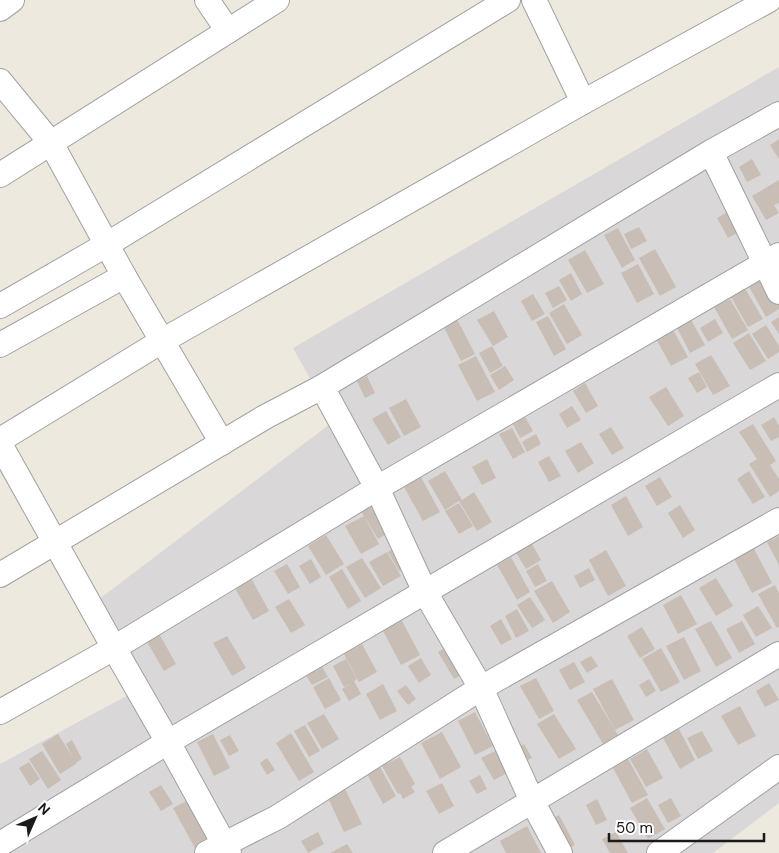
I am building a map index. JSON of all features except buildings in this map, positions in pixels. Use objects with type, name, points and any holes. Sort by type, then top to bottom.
[{"type":"street","points":[[0,9],[12,0]]},
{"type":"street","points":[[207,0],[228,31]]},
{"type":"street","points":[[0,175],[277,0]]},
{"type":"street","points":[[0,306],[106,245],[508,0]]},
{"type":"street","points":[[534,0],[583,102]]},
{"type":"street","points":[[0,440],[162,341],[583,102],[769,0]]},
{"type":"street","points":[[0,81],[51,143],[106,245],[222,443]]},
{"type":"street","points":[[0,575],[265,417],[322,387],[711,152],[779,114]]},
{"type":"street","points":[[711,152],[771,259],[779,292]]},
{"type":"street","points":[[0,712],[114,648],[377,488],[771,259]]},
{"type":"street","points":[[0,345],[124,276]]},
{"type":"street","points":[[0,844],[168,742],[779,385]]},
{"type":"street","points":[[322,387],[377,488],[425,592],[481,688],[532,801],[560,853]]},
{"type":"street","points":[[0,444],[168,742],[220,850],[278,817],[481,688],[779,520]]},
{"type":"street","points":[[445,853],[779,654]]},
{"type":"street","points":[[659,853],[779,767]]},
{"type":"shaded area","points":[[779,67],[779,803],[713,853],[0,853],[0,764],[145,686],[98,600],[334,421],[293,348]]}]
